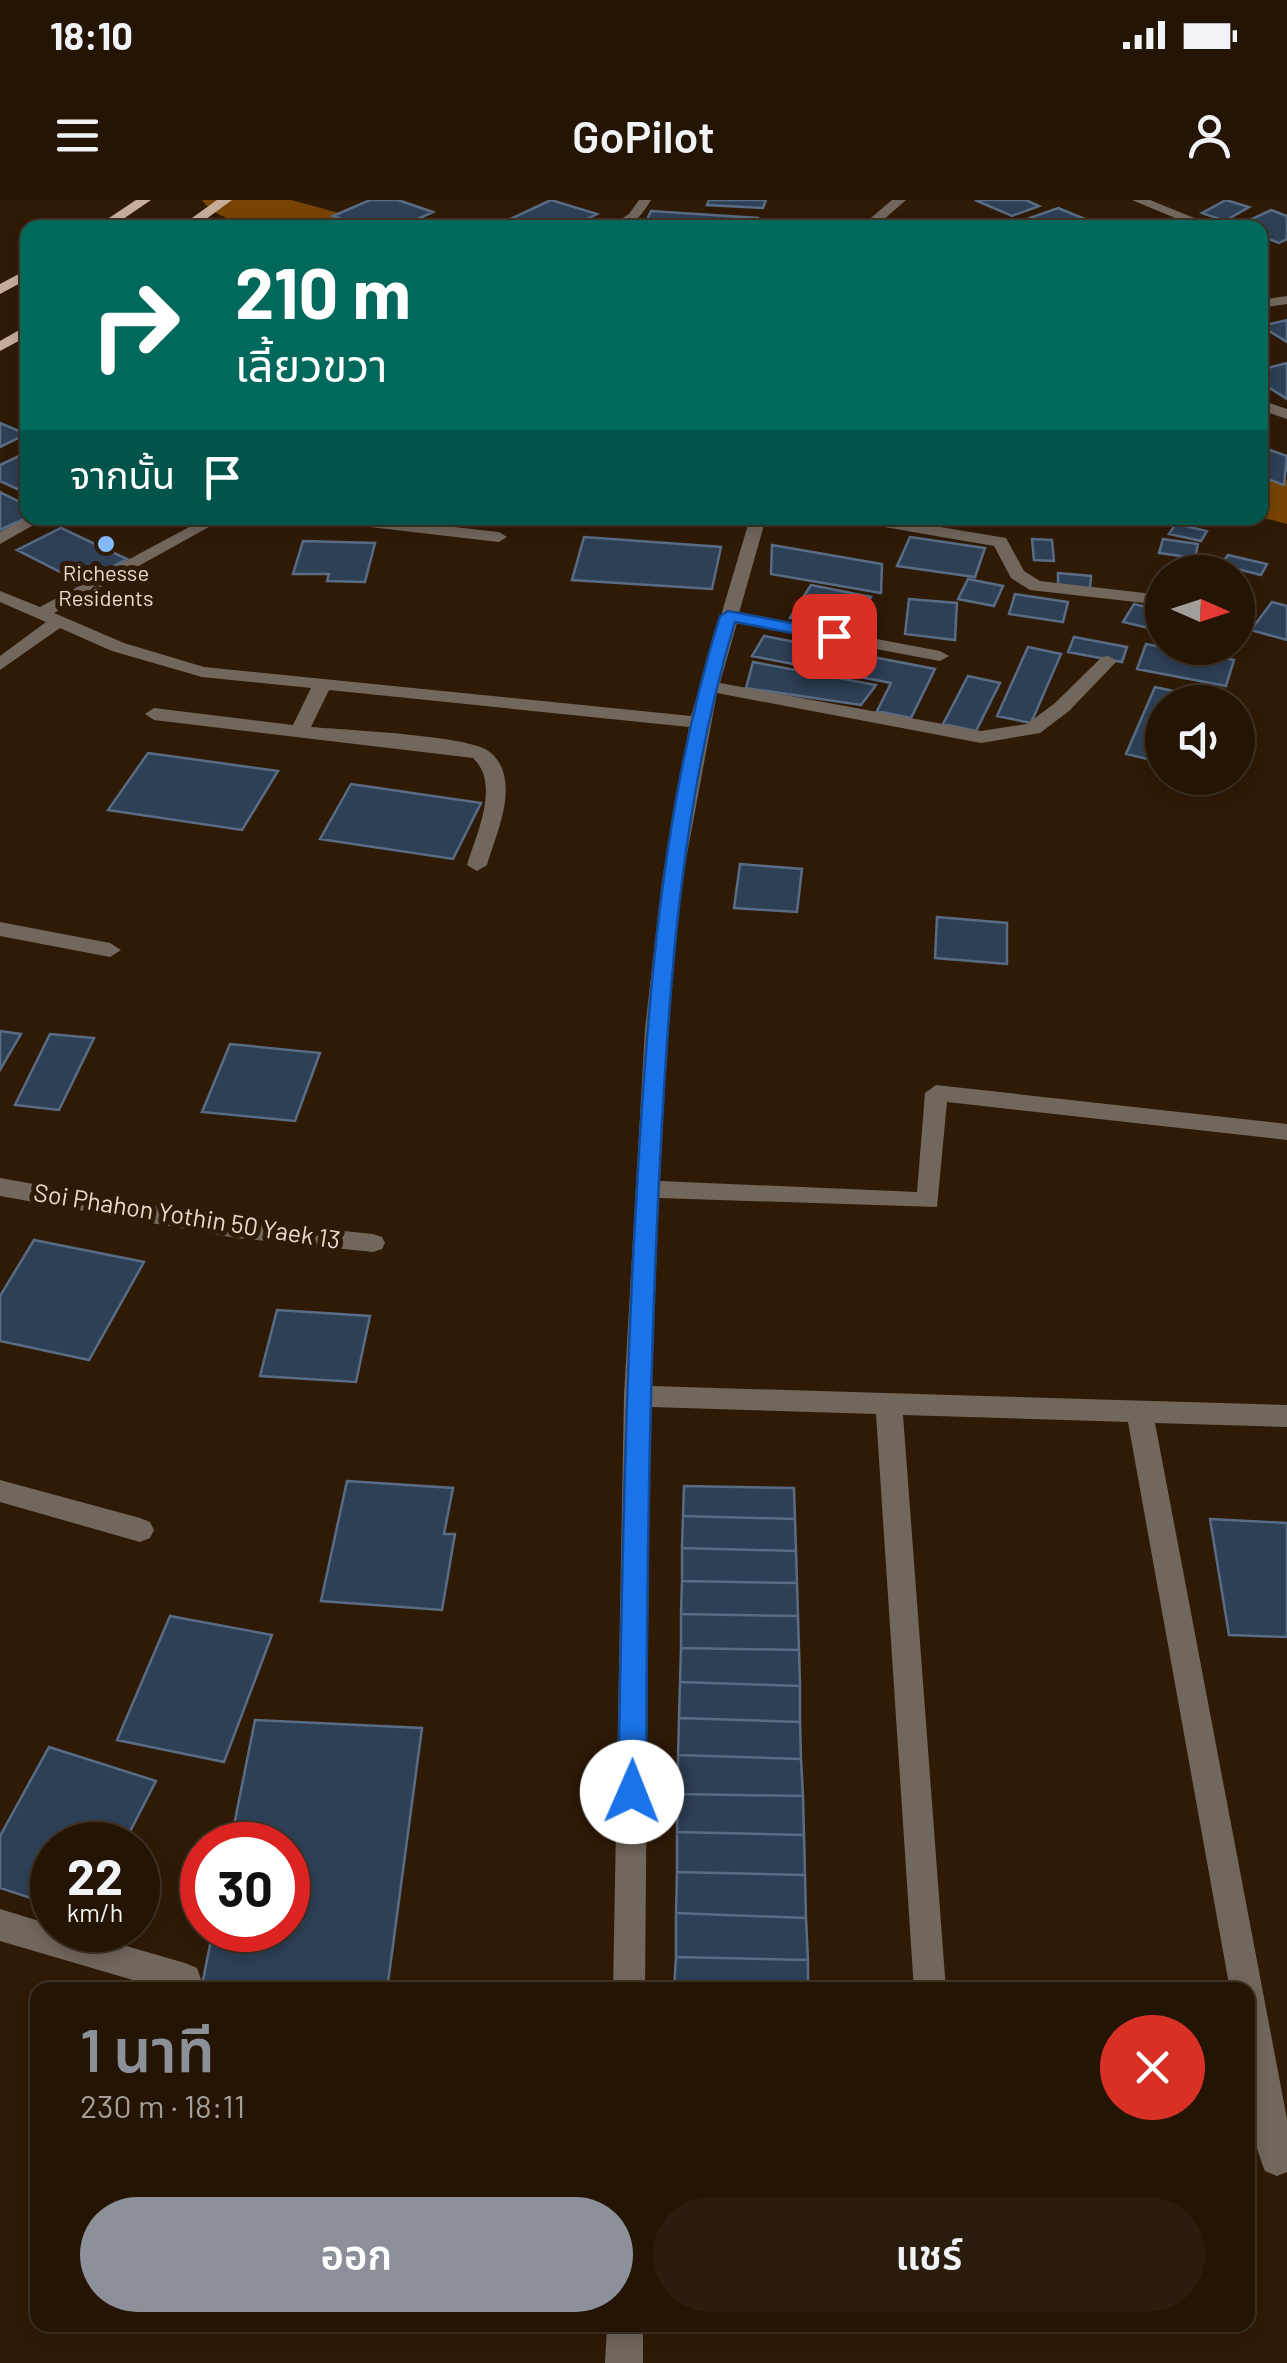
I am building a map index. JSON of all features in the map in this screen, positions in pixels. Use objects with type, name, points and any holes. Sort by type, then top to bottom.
[{"type":"main road","points":[[113,220],[146,200]]},
{"type":"main road","points":[[196,220],[223,202]]},
{"type":"street","points":[[628,220],[645,200]]},
{"type":"street","points":[[875,220],[900,200]]},
{"type":"street","points":[[1138,200],[1192,220]]},
{"type":"street","points":[[0,538],[25,525]]},
{"type":"street","points":[[0,665],[50,617],[205,525]]},
{"type":"street","points":[[399,525],[499,536]]},
{"type":"street","points":[[629,1982],[637,1396],[656,1029],[672,881],[699,722],[756,525]]},
{"type":"street","points":[[902,525],[1000,542],[1017,574],[1036,586],[1145,598]]},
{"type":"street","points":[[0,596],[159,661],[202,672],[699,722]]},
{"type":"street","points":[[728,616],[940,656]]},
{"type":"street","points":[[707,686],[981,737],[1034,729],[1062,708],[1108,661]]},
{"type":"street","points":[[299,731],[321,686]]},
{"type":"street","points":[[154,714],[456,748],[480,754],[493,766],[498,782],[477,865]]},
{"type":"street","points":[[0,929],[110,950]]},
{"type":"street","points":[[648,1189],[928,1201],[936,1093],[1287,1132]]},
{"type":"street","name":"Soi Phahon Yothin 50 Yaek 13","points":[[0,1187],[236,1229],[373,1243]]},
{"type":"street","points":[[637,1396],[1287,1416]]},
{"type":"street","points":[[889,1404],[929,1982]]},
{"type":"street","points":[[1140,1412],[1245,1982]]},
{"type":"street","points":[[0,1492],[140,1530]]},
{"type":"street","points":[[0,1925],[185,1979]]},
{"type":"street","points":[[1255,2037],[1277,2159]]},
{"type":"street","points":[[624,2363],[625,2332]]},
{"type":"building","points":[[370,200],[398,200],[433,212],[420,218],[426,220],[344,220],[333,216]]},
{"type":"building","points":[[551,200],[597,214],[585,220],[508,220]]},
{"type":"building","points":[[709,200],[766,200],[763,208],[707,205]]},
{"type":"building","points":[[975,200],[1026,200],[1039,206],[1012,216]]},
{"type":"building","points":[[1226,200],[1249,207],[1227,220],[1202,213]]},
{"type":"building","points":[[1058,208],[1085,219],[1082,220],[1024,220]]},
{"type":"building","points":[[1271,210],[1287,216],[1287,239],[1279,243],[1268,239],[1268,220],[1250,220]]},
{"type":"building","points":[[651,211],[758,218],[758,220],[647,220]]},
{"type":"building","points":[[1287,320],[1287,342],[1268,330],[1268,324]]},
{"type":"building","points":[[1287,363],[1287,399],[1268,387],[1268,368]]},
{"type":"building","points":[[0,423],[20,431],[20,437],[0,447]]},
{"type":"building","points":[[1268,451],[1287,456],[1284,485],[1268,479]]},
{"type":"building","points":[[20,455],[20,490],[0,481],[0,465]]},
{"type":"building","points":[[0,492],[20,502],[20,521],[0,530]]},
{"type":"building","points":[[1175,525],[1207,531],[1201,541],[1169,534]]},
{"type":"building","points":[[61,528],[127,559],[82,583],[17,550]]},
{"type":"building","points":[[584,537],[721,547],[712,589],[572,580]]},
{"type":"building","points":[[910,537],[985,548],[975,577],[897,566]]},
{"type":"building","points":[[1032,539],[1052,540],[1054,561],[1034,560]]},
{"type":"building","points":[[1163,539],[1198,544],[1196,555],[1159,553]]},
{"type":"building","points":[[303,541],[375,543],[365,582],[327,581],[329,574],[293,574]]},
{"type":"building","points":[[772,545],[882,564],[881,593],[771,574]]},
{"type":"building","points":[[1255,561],[1267,564],[1261,575],[1255,574]]},
{"type":"building","points":[[1058,573],[1091,576],[1090,589],[1058,586]]},
{"type":"building","points":[[968,579],[1003,586],[994,606],[958,599]]},
{"type":"building","points":[[811,585],[871,597],[851,631],[790,618]]},
{"type":"building","points":[[1015,594],[1068,602],[1063,622],[1009,614]]},
{"type":"building","points":[[909,599],[957,603],[955,640],[905,634]]},
{"type":"building","points":[[1272,602],[1287,606],[1287,640],[1255,631],[1255,625]]},
{"type":"building","points":[[1134,604],[1145,607],[1145,627],[1123,622]]},
{"type":"building","points":[[764,636],[935,669],[911,718],[877,711],[891,683],[752,656]]},
{"type":"building","points":[[1074,637],[1127,647],[1122,662],[1068,652]]},
{"type":"building","points":[[1028,647],[1061,654],[1031,723],[997,716]]},
{"type":"building","points":[[1145,647],[1145,665],[1232,665],[1226,685],[1137,669]]},
{"type":"building","points":[[753,662],[876,685],[861,705],[746,688]]},
{"type":"building","points":[[968,676],[1000,683],[976,731],[943,724]]},
{"type":"building","points":[[1145,710],[1145,758],[1126,754]]},
{"type":"building","points":[[148,753],[278,771],[242,830],[108,810]]},
{"type":"building","points":[[351,784],[481,803],[453,859],[320,839]]},
{"type":"building","points":[[740,864],[802,869],[797,912],[734,908]]},
{"type":"building","points":[[937,917],[1007,923],[1007,964],[935,958]]},
{"type":"building","points":[[0,1031],[21,1034],[0,1070]]},
{"type":"building","points":[[50,1034],[94,1038],[59,1110],[15,1105]]},
{"type":"building","points":[[230,1044],[320,1053],[295,1121],[202,1112]]},
{"type":"building","points":[[34,1240],[144,1262],[89,1360],[0,1341],[0,1296]]},
{"type":"building","points":[[277,1310],[370,1316],[356,1382],[260,1376]]},
{"type":"building","points":[[347,1481],[453,1488],[444,1534],[455,1534],[442,1610],[321,1601]]},
{"type":"building","points":[[684,1486],[794,1488],[795,1519],[683,1516]]},
{"type":"building","points":[[683,1516],[795,1519],[796,1551],[682,1548]]},
{"type":"building","points":[[1210,1519],[1287,1523],[1287,1637],[1229,1635]]},
{"type":"building","points":[[682,1548],[796,1551],[797,1583],[682,1581]]},
{"type":"building","points":[[682,1581],[797,1583],[798,1616],[681,1614]]},
{"type":"building","points":[[681,1614],[798,1616],[799,1650],[681,1648]]},
{"type":"building","points":[[170,1616],[272,1635],[224,1762],[117,1740]]},
{"type":"building","points":[[681,1648],[799,1650],[800,1686],[680,1682]]},
{"type":"building","points":[[680,1682],[800,1686],[800,1722],[679,1718]]},
{"type":"building","points":[[679,1718],[800,1722],[801,1759],[678,1755]]},
{"type":"building","points":[[255,1720],[422,1728],[388,1982],[203,1982],[209,1952],[310,1952],[310,1822],[235,1822]]},
{"type":"building","points":[[49,1747],[156,1781],[135,1822],[30,1822],[30,1898],[0,1888],[0,1836]]},
{"type":"building","points":[[678,1755],[801,1759],[803,1796],[678,1794]]},
{"type":"building","points":[[678,1794],[803,1796],[804,1835],[677,1832]]},
{"type":"building","points":[[677,1832],[804,1835],[805,1875],[677,1872]]},
{"type":"building","points":[[677,1872],[805,1875],[806,1918],[676,1913]]},
{"type":"building","points":[[676,1913],[806,1918],[808,1960],[676,1957]]},
{"type":"building","points":[[676,1957],[808,1960],[808,1982],[674,1982]]},
{"type":"waterway","points":[[229,200],[301,220]]},
{"type":"waterway","points":[[1268,496],[1287,503]]},
{"type":"place","name":"Richesse Residents","points":[[106,544]]},
{"type":"route","points":[[632,1792],[637,1396],[656,1029],[682,818],[707,686],[728,616],[834,636]]}]
